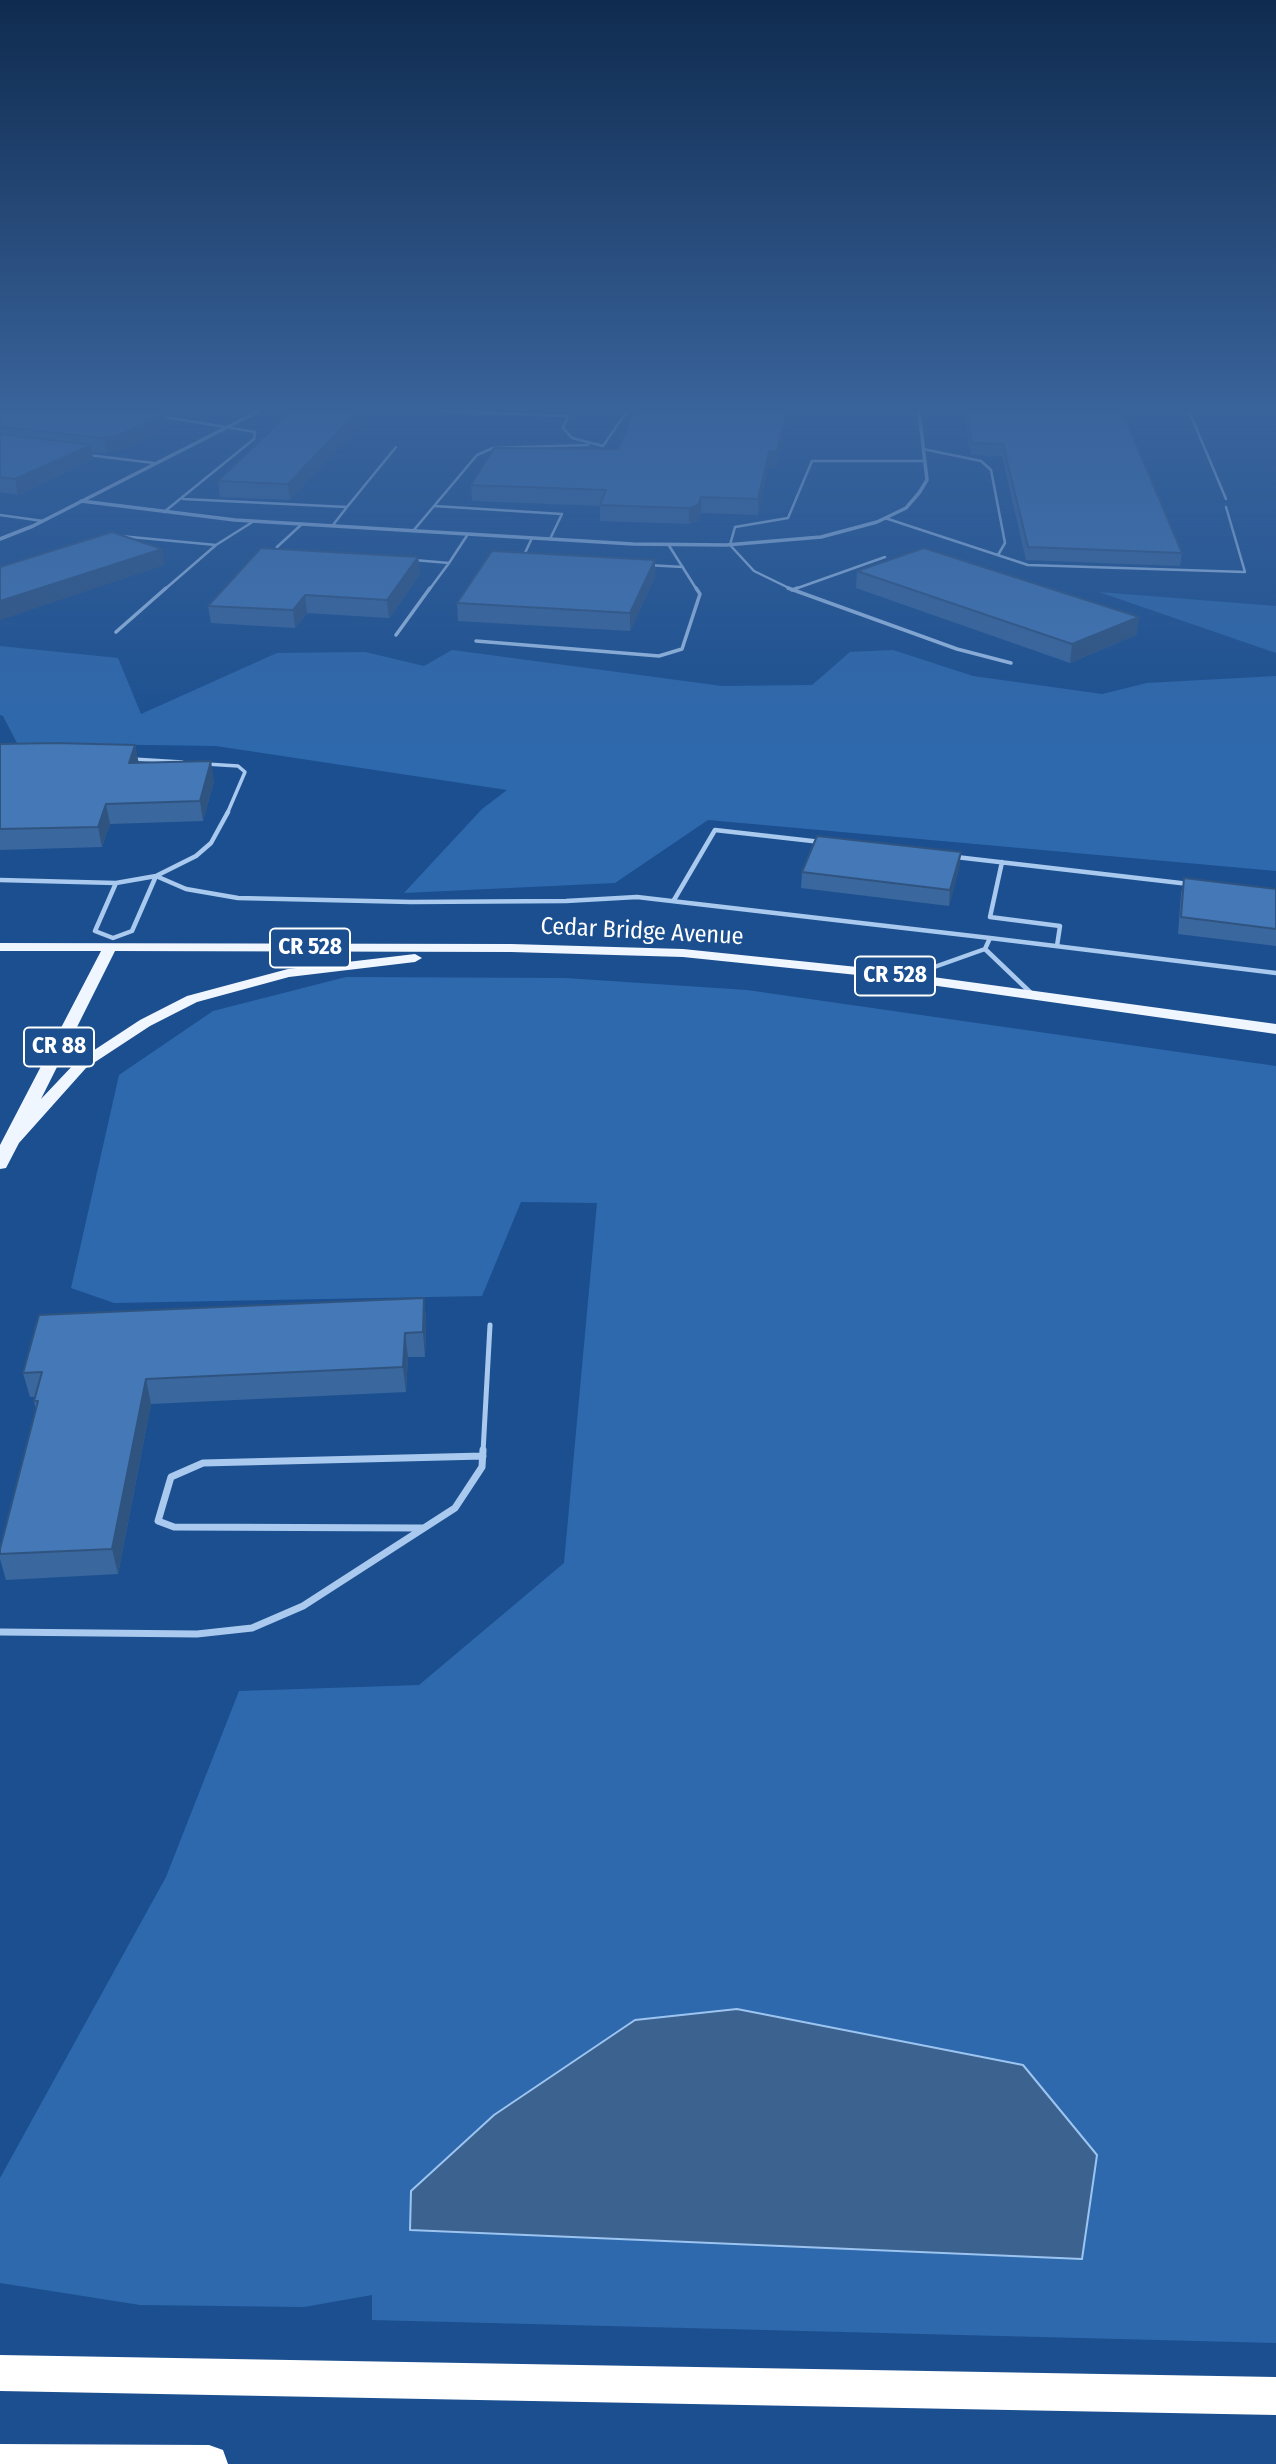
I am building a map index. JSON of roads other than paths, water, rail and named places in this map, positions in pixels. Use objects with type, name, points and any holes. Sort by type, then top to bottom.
[{"type":"highway","points":[[0,2373],[1276,2396]]},
{"type":"highway","points":[[0,2463],[209,2464]]},
{"type":"main road","name":"Cedar Bridge Avenue","points":[[0,947],[111,943],[683,953],[904,978],[1276,1029]]},
{"type":"main road","name":"CR 88","points":[[0,1164],[111,943]]},
{"type":"main road","points":[[8,1145],[81,1065],[145,1023],[192,999],[288,973],[511,948]]},
{"type":"street","points":[[0,539],[31,526]]},
{"type":"street","points":[[347,526],[550,539],[730,545],[821,537],[856,526]]},
{"type":"lane","points":[[116,632],[216,545],[246,526]]},
{"type":"lane","points":[[289,552],[276,549],[300,526]]},
{"type":"lane","points":[[413,531],[417,526]]},
{"type":"lane","points":[[550,539],[556,526]]},
{"type":"lane","points":[[744,526],[735,527],[730,545],[754,571],[792,590],[957,649],[1011,663]]},
{"type":"lane","points":[[912,526],[1028,565],[1245,572],[1232,526]]},
{"type":"lane","points":[[998,555],[1005,543],[1002,526]]},
{"type":"lane","points":[[396,635],[468,534]]},
{"type":"lane","points":[[113,535],[216,545]]},
{"type":"lane","points":[[532,538],[524,555],[532,559]]},
{"type":"lane","points":[[477,641],[659,656],[682,649],[700,594],[668,544]]},
{"type":"lane","points":[[792,590],[885,556]]},
{"type":"lane","points":[[408,560],[449,562]]},
{"type":"lane","points":[[642,565],[683,567]]},
{"type":"lane","points":[[133,759],[186,763]]},
{"type":"lane","points":[[0,880],[116,883],[156,876],[196,856],[211,843],[222,826],[245,772],[238,766],[199,764]]},
{"type":"lane","points":[[674,900],[715,830],[832,843]]},
{"type":"lane","points":[[950,856],[1200,885]]},
{"type":"lane","points":[[1002,862],[990,917],[1060,926],[1057,946]]},
{"type":"lane","points":[[156,876],[186,889],[238,898],[278,901],[527,901],[637,897],[674,900],[1276,973]]},
{"type":"lane","points":[[116,883],[95,931],[111,943],[132,931],[156,876]]},
{"type":"lane","points":[[904,978],[985,949],[990,938]]},
{"type":"lane","points":[[985,949],[1034,996]]},
{"type":"lane","points":[[0,1632],[197,1634],[252,1628],[303,1606],[455,1508],[482,1467],[490,1325]]},
{"type":"lane","points":[[424,1528],[174,1527],[158,1521],[171,1477],[203,1463],[483,1457]]}]
